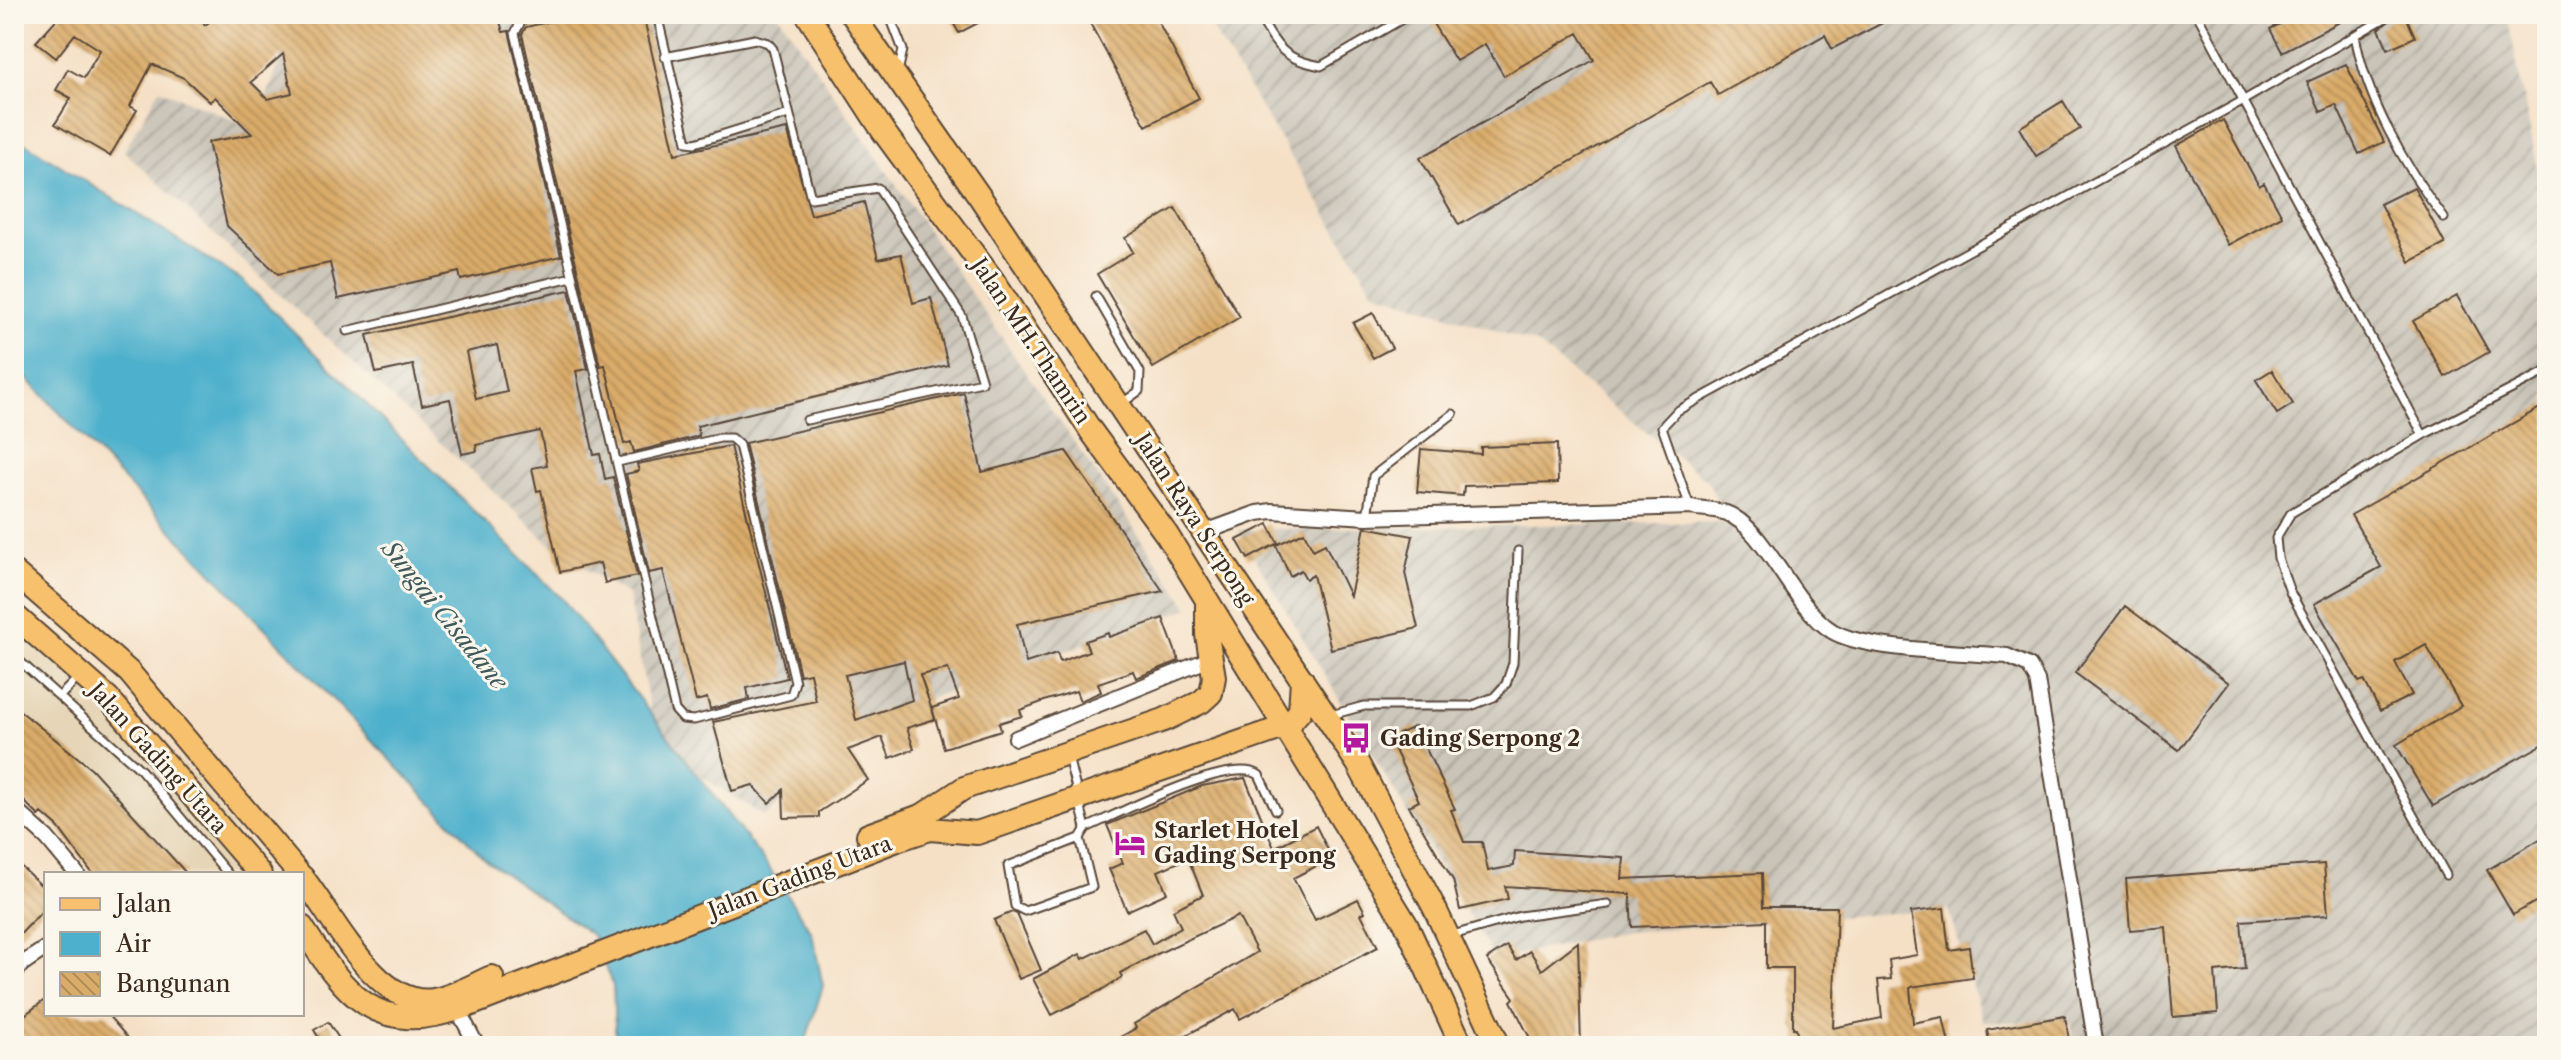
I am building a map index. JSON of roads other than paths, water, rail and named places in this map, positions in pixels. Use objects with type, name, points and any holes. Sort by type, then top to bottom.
[{"type":"main road","name":"Jalan MH.Thamrin","points":[[807,14],[883,131],[994,282],[1091,431],[1167,535],[1207,605],[1287,726]]},
{"type":"main road","name":"Jalan Raya Serpong","points":[[856,15],[895,79],[980,197],[1362,771],[1448,936],[1499,1046]]},
{"type":"main road","name":"Jalan Gading Utara","points":[[14,572],[129,672],[298,872]]},
{"type":"main road","name":"Jalan Gading Utara","points":[[304,930],[336,980],[366,1005],[402,1019],[425,1018],[469,998],[893,834],[964,788],[1164,720],[1201,702],[1211,693],[1212,658],[1207,635],[1207,605]]},
{"type":"main road","name":"Jalan Gading Utara","points":[[14,615],[108,698],[258,872]]},
{"type":"main road","points":[[1302,679],[1300,711],[1287,726],[1406,924],[1455,1044]]},
{"type":"main road","name":"Jalan Gading Utara","points":[[893,834],[930,829],[977,833],[1078,805],[1287,726]]},
{"type":"main road","name":"Jalan Gading Utara","points":[[304,880],[377,979],[422,1000],[451,995],[469,998]]},
{"type":"main road","points":[[336,980],[362,961]]},
{"type":"street","points":[[1205,532],[1257,513],[1272,511],[1367,517],[1690,507],[1728,513],[1747,528],[1813,617],[1834,632],[1859,641],[2007,656],[2029,666],[2037,680],[2096,1046]]},
{"type":"street","points":[[1016,738],[1212,658]]},
{"type":"street","points":[[14,808],[47,838],[75,872]]},
{"type":"street","points":[[17,965],[44,949]]},
{"type":"street","points":[[469,998],[477,1046]]},
{"type":"lane","points":[[542,14],[523,18],[515,33],[678,716],[694,720],[791,695],[795,682],[739,445],[731,438],[720,438],[618,462]]},
{"type":"lane","points":[[657,14],[687,142],[695,143],[789,114]]},
{"type":"lane","points":[[889,14],[903,50],[895,79]]},
{"type":"lane","points":[[1258,14],[1279,49],[1297,62],[1321,66],[1411,14]]},
{"type":"lane","points":[[2197,14],[2423,435]]},
{"type":"lane","points":[[1690,507],[1662,427],[1677,411],[2244,100],[2392,14]]},
{"type":"lane","points":[[2355,35],[2360,66],[2371,92],[2399,147],[2444,218]]},
{"type":"lane","points":[[665,57],[762,40],[773,49],[811,198],[878,188],[962,316],[982,382],[807,420]]},
{"type":"lane","points":[[347,331],[572,277]]},
{"type":"lane","points":[[1096,296],[1140,372],[1139,391],[1119,405]]},
{"type":"lane","points":[[2446,875],[2290,592],[2278,558],[2276,538],[2291,513],[2423,435],[2547,371]]},
{"type":"lane","points":[[1367,517],[1373,476],[1453,414]]},
{"type":"lane","points":[[1327,716],[1364,706],[1471,706],[1494,697],[1506,684],[1513,663],[1518,551]]},
{"type":"lane","points":[[14,656],[141,770],[226,872]]},
{"type":"lane","points":[[60,696],[82,675]]},
{"type":"lane","points":[[1067,751],[1086,828]]},
{"type":"lane","points":[[1080,838],[1092,887],[1025,911],[1015,906],[1008,866],[1080,838],[1086,828],[1198,780],[1242,768],[1259,775],[1276,810]]},
{"type":"lane","points":[[1448,936],[1488,923],[1608,904]]},
{"type":"water","name":"Sungai Cisadane","points":[[14,136],[243,281],[563,600],[767,865],[812,933],[823,986],[804,1046],[616,1046],[613,986],[592,935],[485,859],[14,365]]},
{"type":"place","name":"Gading Serpong 2","points":[[1356,738]]},
{"type":"place","name":"Starlet Hotel Gading Serpong","points":[[1130,843]]}]
